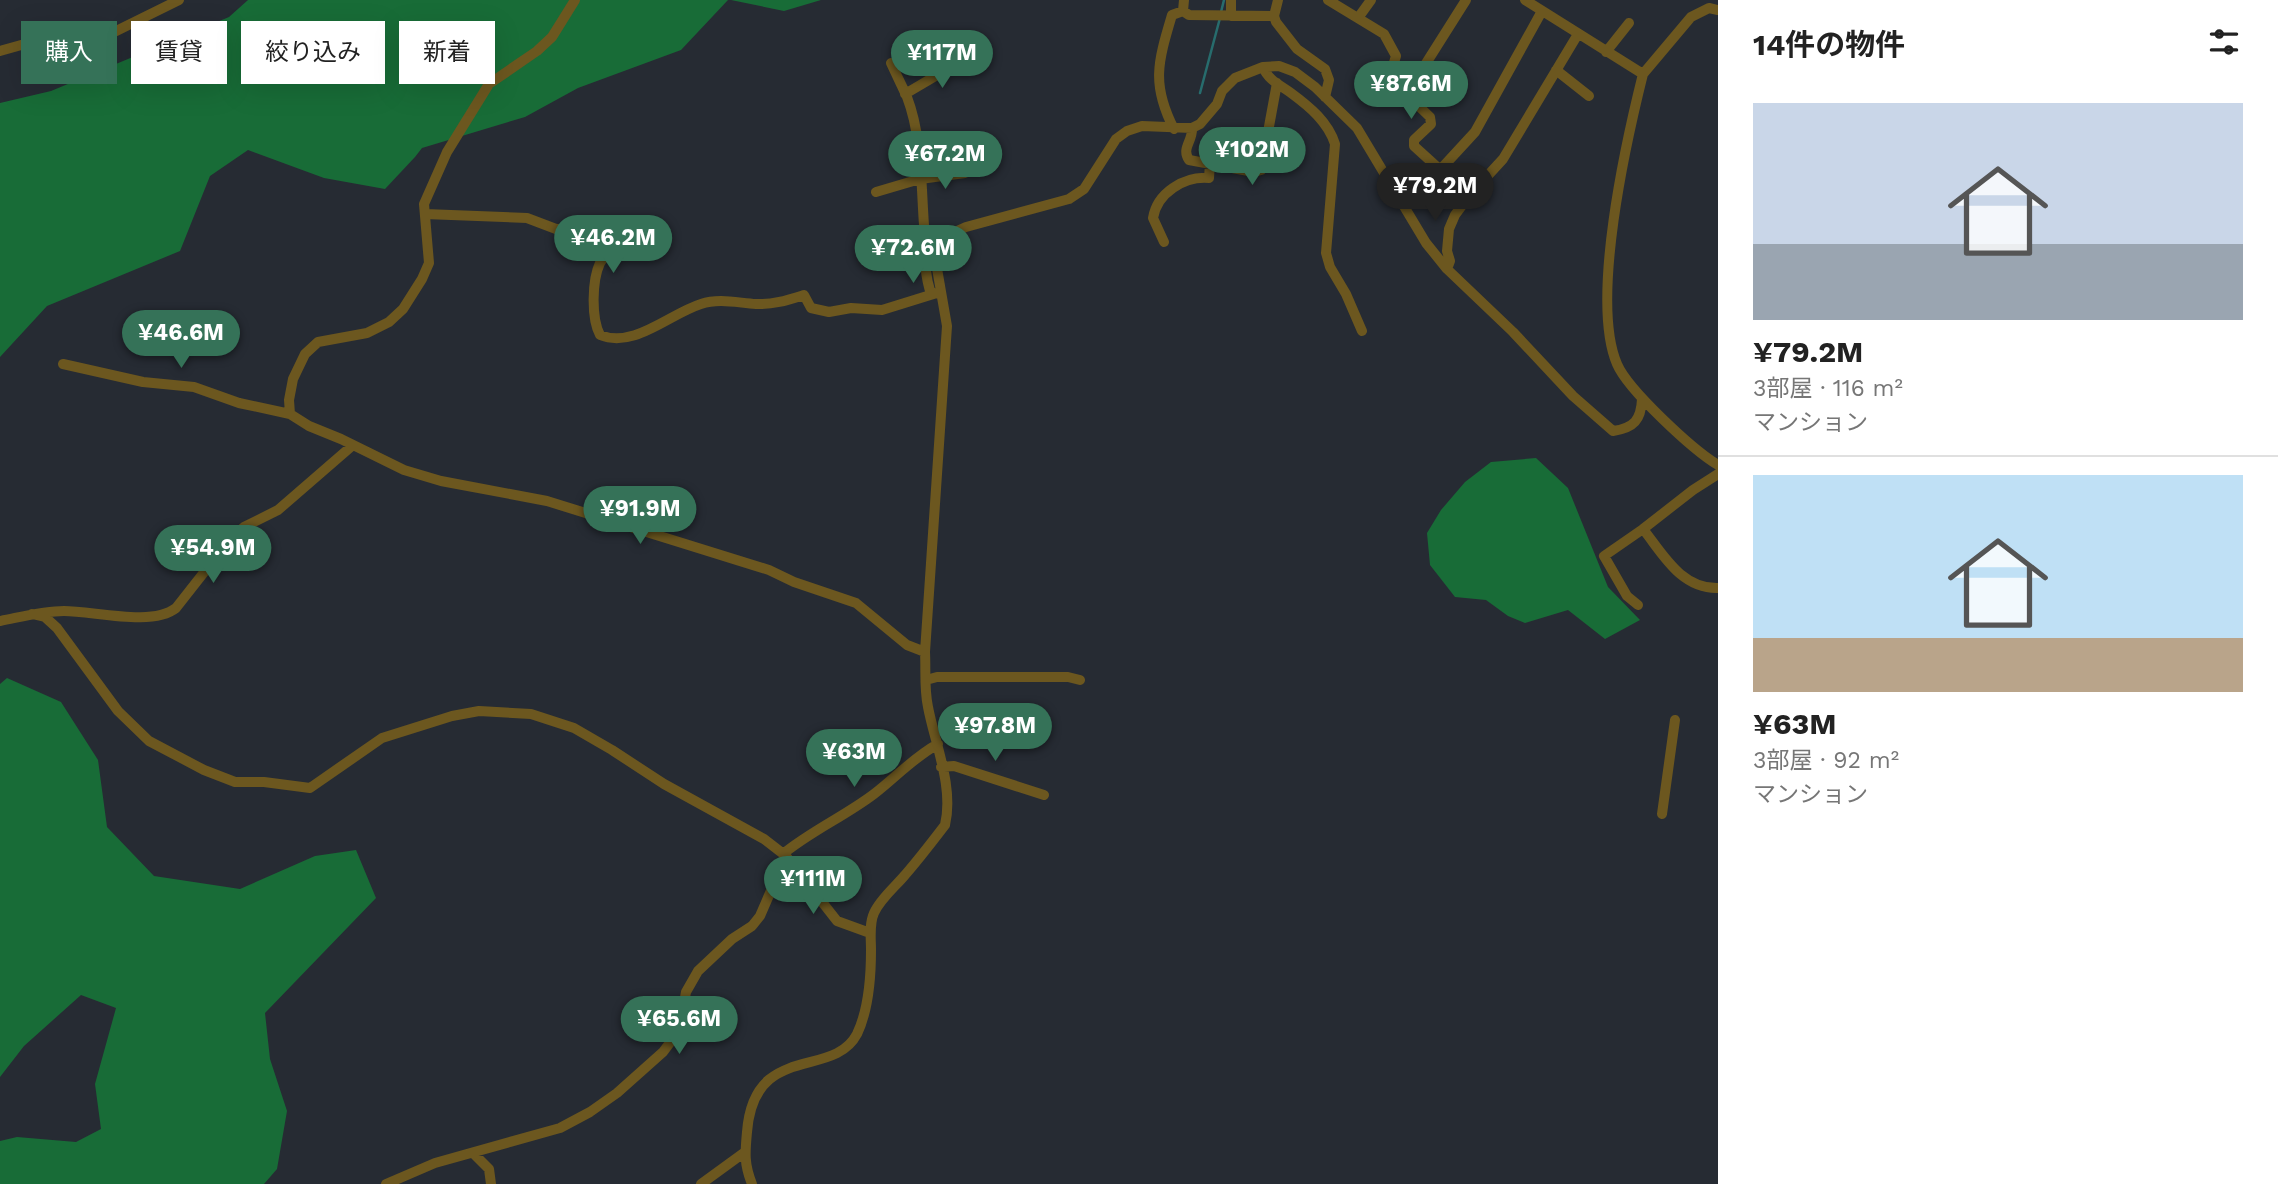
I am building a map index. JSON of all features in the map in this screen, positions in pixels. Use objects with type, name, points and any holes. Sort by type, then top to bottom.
[{"type":"street","points":[[0,51],[57,35],[100,39],[179,0]]},
{"type":"street","points":[[290,414],[289,400],[293,379],[305,354],[318,342],[367,333],[389,322],[403,309],[429,263],[424,204],[447,152],[489,84],[537,51],[552,37],[575,0]]},
{"type":"street","points":[[1231,0],[1231,16]]},
{"type":"street","points":[[1278,0],[1274,16],[1297,49],[1325,69],[1329,80],[1325,97]]},
{"type":"street","points":[[1328,0],[1384,34],[1396,56],[1392,69],[1401,89],[1430,117],[1431,124],[1414,140],[1414,146],[1469,196]]},
{"type":"street","points":[[1358,18],[1371,0]]},
{"type":"street","points":[[1406,95],[1466,0]]},
{"type":"street","points":[[1525,0],[1643,74]]},
{"type":"street","points":[[1174,129],[1160,94],[1159,68],[1172,15],[1184,6],[1189,15],[1274,16]]},
{"type":"street","points":[[1718,10],[1709,8],[1691,17],[1643,74],[1614,220],[1608,306],[1608,330],[1617,365],[1642,399],[1703,456],[1718,465]]},
{"type":"street","points":[[1440,170],[1475,132],[1542,11]]},
{"type":"street","points":[[1606,52],[1629,23]]},
{"type":"street","points":[[1447,269],[1450,261],[1447,251],[1449,229],[1455,215],[1503,159],[1578,34]]},
{"type":"street","points":[[905,94],[944,71],[960,58],[970,57]]},
{"type":"street","points":[[752,1184],[745,1167],[745,1152],[748,1121],[758,1095],[768,1078],[783,1070],[843,1050],[855,1037],[866,1008],[870,933],[874,913],[945,825],[948,814],[938,744],[928,705],[925,652],[947,326],[945,307],[935,293],[923,262],[924,232],[912,115],[891,63]]},
{"type":"street","points":[[935,293],[934,257],[948,235],[965,227],[1069,199],[1084,189],[1116,139],[1127,131],[1158,125],[1174,129],[1192,128],[1200,124],[1217,104],[1222,91],[1235,78],[1263,67],[1279,66],[1295,72],[1357,128],[1426,243],[1447,269],[1520,339],[1573,396],[1613,431],[1636,424],[1642,412],[1642,399]]},
{"type":"street","points":[[1263,67],[1266,76],[1313,111],[1331,131],[1335,144],[1326,253],[1330,267],[1346,294],[1362,331]]},
{"type":"street","points":[[1556,70],[1589,96]]},
{"type":"street","points":[[1192,128],[1193,135],[1186,148],[1187,157],[1254,172],[1261,170],[1277,83]]},
{"type":"street","points":[[1164,242],[1153,218],[1163,193],[1195,177],[1209,178],[1210,163]]},
{"type":"street","points":[[876,192],[920,179],[965,173]]},
{"type":"street","points":[[425,214],[527,218],[556,229],[596,228],[627,234],[626,240],[601,261],[595,288],[594,323],[600,335],[609,339],[634,336],[706,302],[774,304],[804,295],[811,307],[829,312],[851,308],[882,310],[935,293]]},
{"type":"street","points":[[63,364],[143,382],[194,387],[239,403],[290,414],[309,426],[353,444],[404,470],[441,481],[547,501],[769,570],[794,582],[856,603],[907,645],[925,652]]},
{"type":"street","points":[[0,621],[63,611],[109,615],[168,614],[176,608],[231,538],[244,527],[278,510],[353,444]]},
{"type":"street","points":[[1638,605],[1627,596],[1604,556],[1718,474]]},
{"type":"street","points":[[1643,529],[1678,574],[1711,588],[1718,588]]},
{"type":"street","points":[[32,614],[45,617],[57,628],[118,711],[149,741],[204,770],[235,782],[264,782],[310,788],[382,737],[452,716],[479,711],[531,714],[574,728],[664,784],[764,839],[785,855],[837,921],[870,933]]},
{"type":"street","points":[[926,680],[937,677],[1068,677],[1080,680]]},
{"type":"street","points":[[1662,814],[1675,720]]},
{"type":"street","points":[[386,1184],[435,1163],[560,1128],[617,1093],[663,1052],[674,1037],[681,1020],[686,992],[698,971],[732,939],[752,926],[760,916],[785,855],[806,837],[872,796],[925,751],[938,744]]},
{"type":"street","points":[[941,767],[954,766],[1044,795]]},
{"type":"street","points":[[701,1184],[745,1152]]},
{"type":"street","points":[[473,1153],[489,1169],[491,1184]]},
{"type":"green space","points":[[248,0],[728,0],[681,50],[578,88],[525,117],[422,148],[385,189],[324,178],[248,150],[210,176],[180,251],[47,306],[0,357],[0,103],[51,91],[68,84],[117,84],[117,64],[131,58],[131,84],[227,84],[227,21],[219,21],[229,17]]},
{"type":"green space","points":[[731,0],[821,0],[784,11]]},
{"type":"green space","points":[[1536,458],[1568,488],[1608,587],[1640,620],[1605,639],[1568,610],[1525,623],[1508,616],[1486,600],[1455,597],[1430,565],[1427,533],[1441,510],[1465,482],[1491,462]]},
{"type":"green space","points":[[7,678],[61,702],[98,760],[107,827],[154,876],[240,889],[315,856],[356,850],[376,898],[265,1013],[270,1059],[287,1111],[277,1169],[264,1184],[0,1184],[0,1141],[17,1137],[76,1142],[101,1129],[95,1084],[116,1008],[81,995],[24,1046],[0,1077],[0,684]]},
{"type":"waterway","points":[[1221,12],[1224,0]]},
{"type":"waterway","points":[[1200,93],[1220,18]]}]
